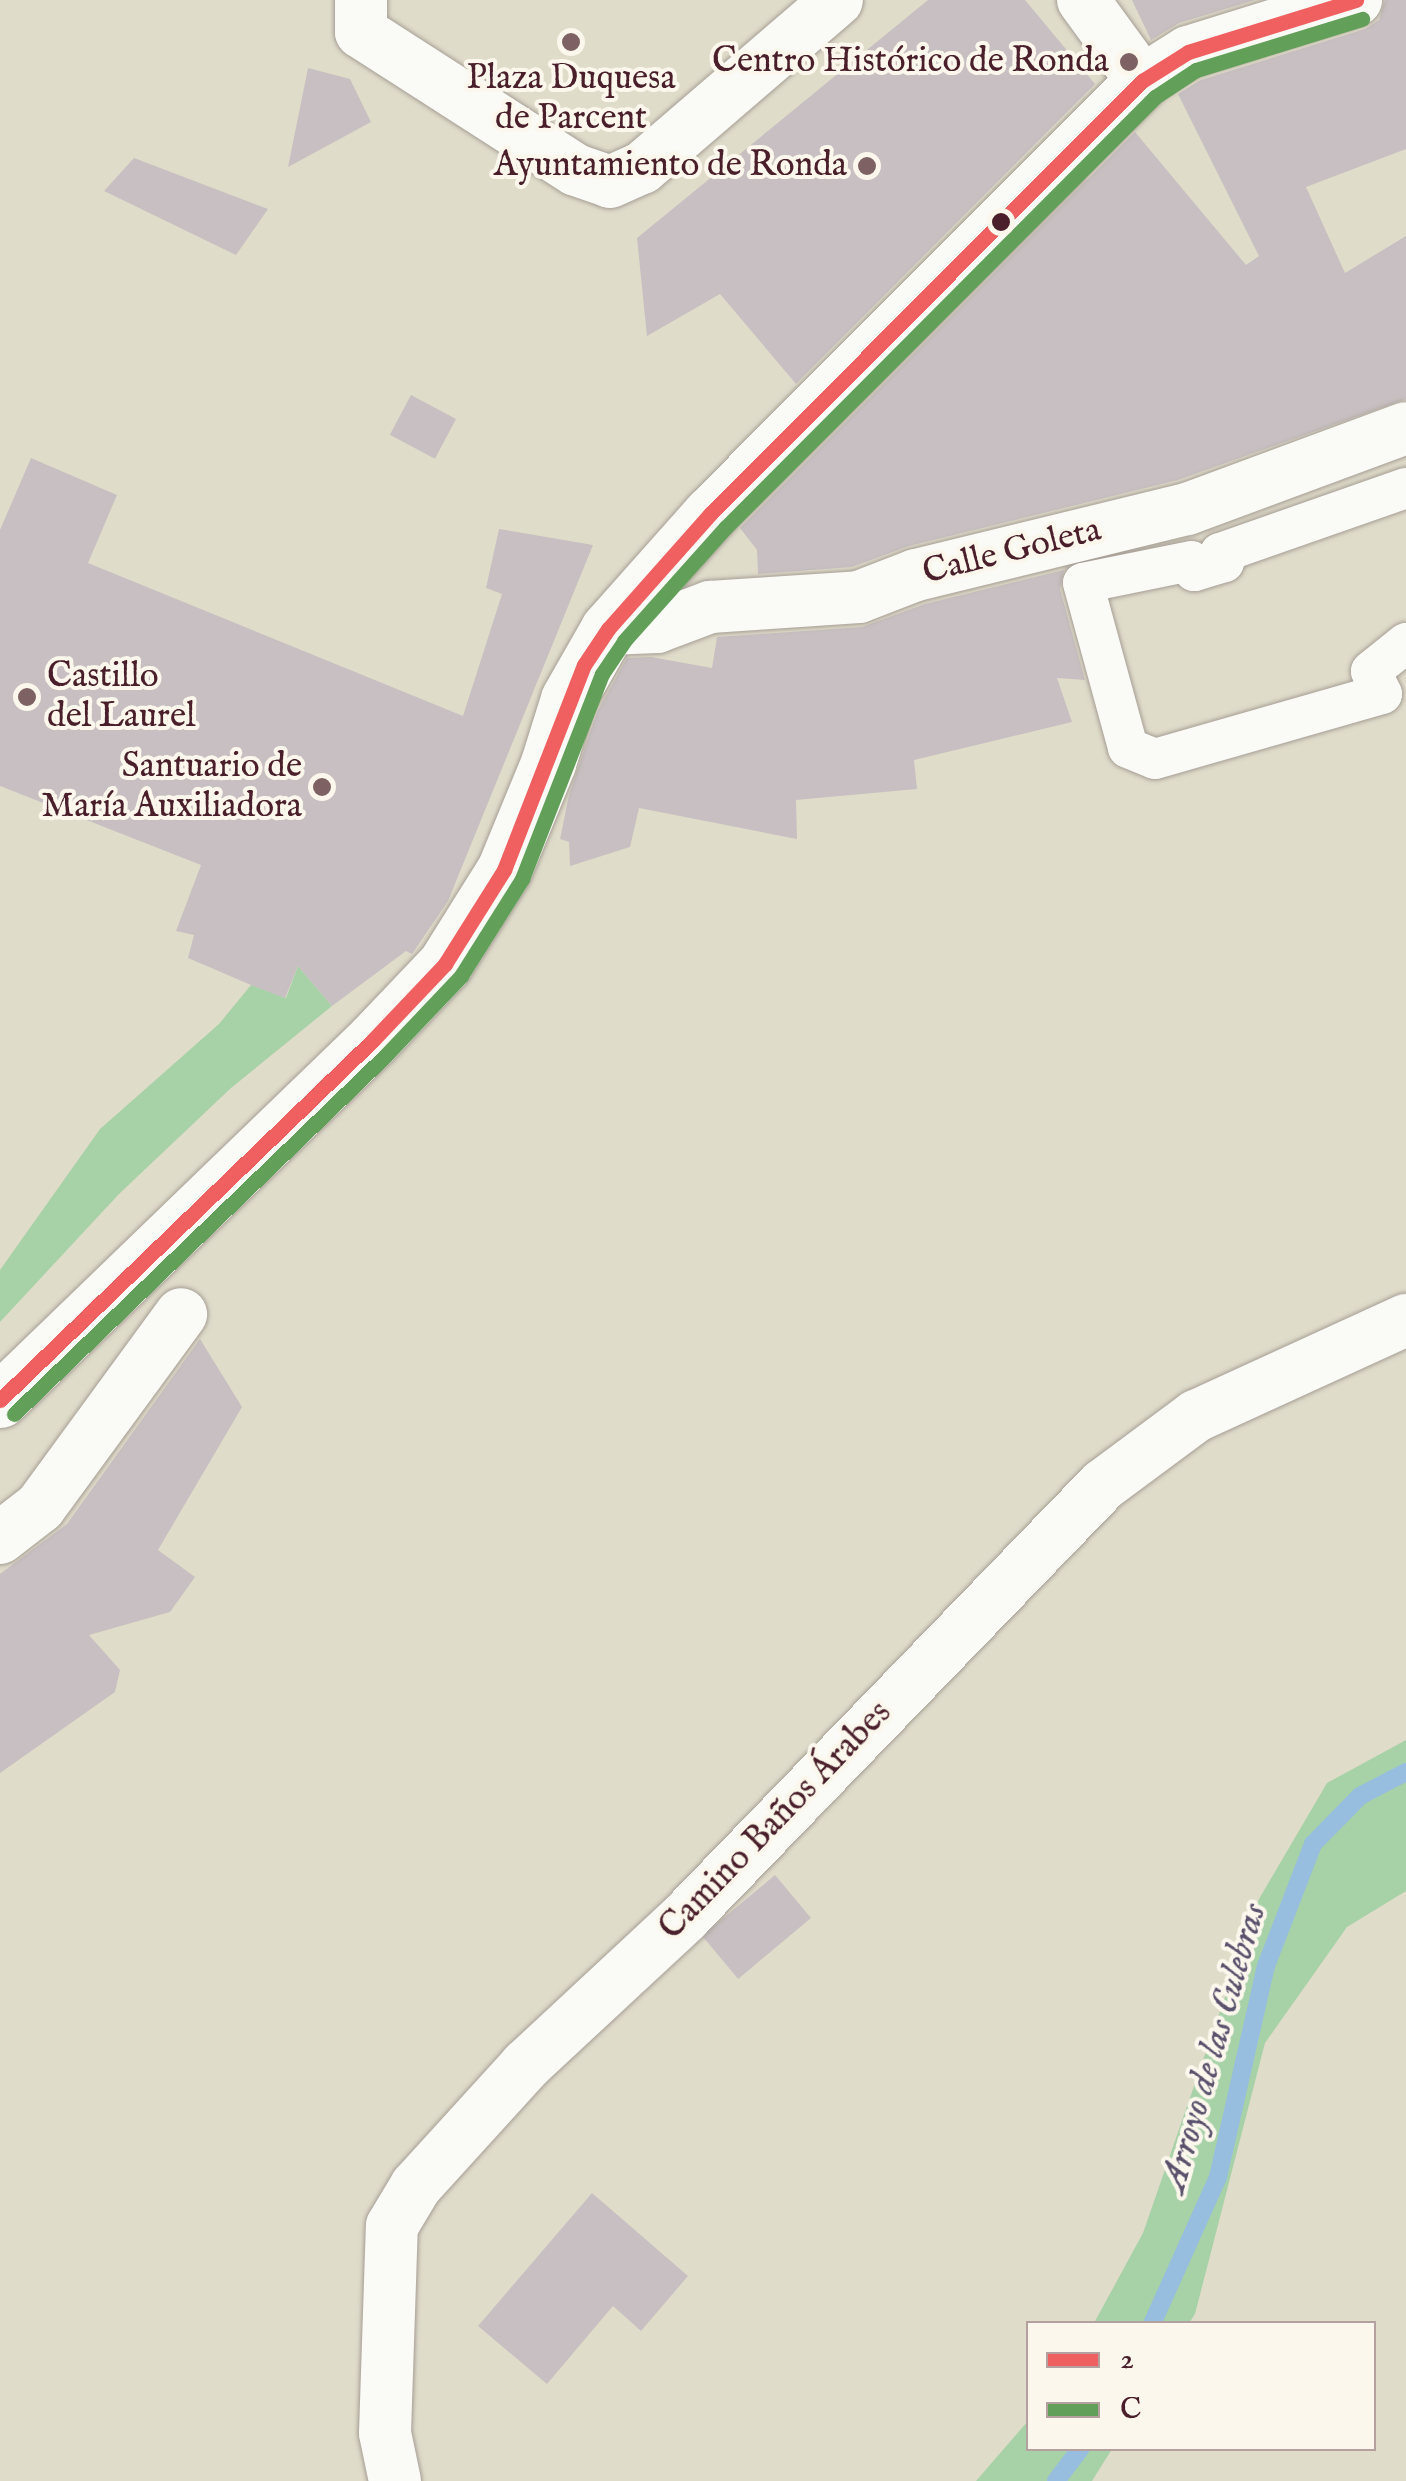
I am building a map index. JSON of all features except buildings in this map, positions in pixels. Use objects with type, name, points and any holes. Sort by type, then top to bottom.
[{"type":"street","points":[[361,0],[362,32],[576,170],[610,182],[642,168],[838,0]]},
{"type":"street","points":[[1082,0],[1142,82]]},
{"type":"street","points":[[0,1400],[151,1250],[373,1040],[445,964],[504,870],[548,762],[568,700],[608,629],[710,514],[1142,82],[1188,52],[1356,0]]},
{"type":"street","name":"Calle Goleta","points":[[608,629],[657,626],[710,607],[859,598],[916,575],[1187,509],[1406,428]]},
{"type":"street","points":[[1406,488],[1220,553],[1224,562],[1194,571],[1191,561],[1083,583],[1128,748],[1155,758],[1382,694],[1371,671],[1406,643]]},
{"type":"street","points":[[0,1538],[40,1507],[181,1314]]},
{"type":"street","name":"Camino Baños Árabes","points":[[395,2481],[385,2433],[392,2226],[416,2186],[526,2065],[685,1918],[1103,1486],[1196,1416],[1406,1320]]},
{"type":"green space","points":[[298,966],[332,1006],[231,1088],[119,1194],[0,1322],[0,1270],[100,1129],[219,1024],[251,985],[286,998]]},
{"type":"green space","points":[[1406,1740],[1406,1891],[1347,1927],[1265,2043],[1190,2321],[1095,2321],[1143,2233],[1259,1899],[1327,1783]]},
{"type":"green space","points":[[1026,2423],[1026,2451],[1111,2451],[1092,2481],[976,2481]]},
{"type":"waterway","name":"Arroyo de las Culebras","points":[[1153,2321],[1218,2177],[1266,1966],[1313,1844],[1360,1796],[1406,1772]]},
{"type":"waterway","name":"Arroyo de las Culebras","points":[[1056,2481],[1079,2451]]},
{"type":"transit line","name":"2","points":[[0,1400],[373,1040],[445,964],[504,870],[584,665],[608,629],[710,514],[1142,81],[1188,52],[1356,0]]},
{"type":"transit line","name":"C","points":[[14,1414],[387,1054],[461,976],[522,879],[602,674],[624,641],[725,528],[1155,97],[1196,70],[1362,19]]},
{"type":"place","name":"Plaza Duquesa de Parcent","points":[[571,42]]},
{"type":"place","name":"Centro Histórico de Ronda","points":[[1129,62]]},
{"type":"place","name":"Ayuntamiento de Ronda","points":[[867,166]]},
{"type":"place","name":"Castillo del Laurel","points":[[27,697]]},
{"type":"place","name":"Santuario de María Auxiliadora","points":[[322,787]]}]
